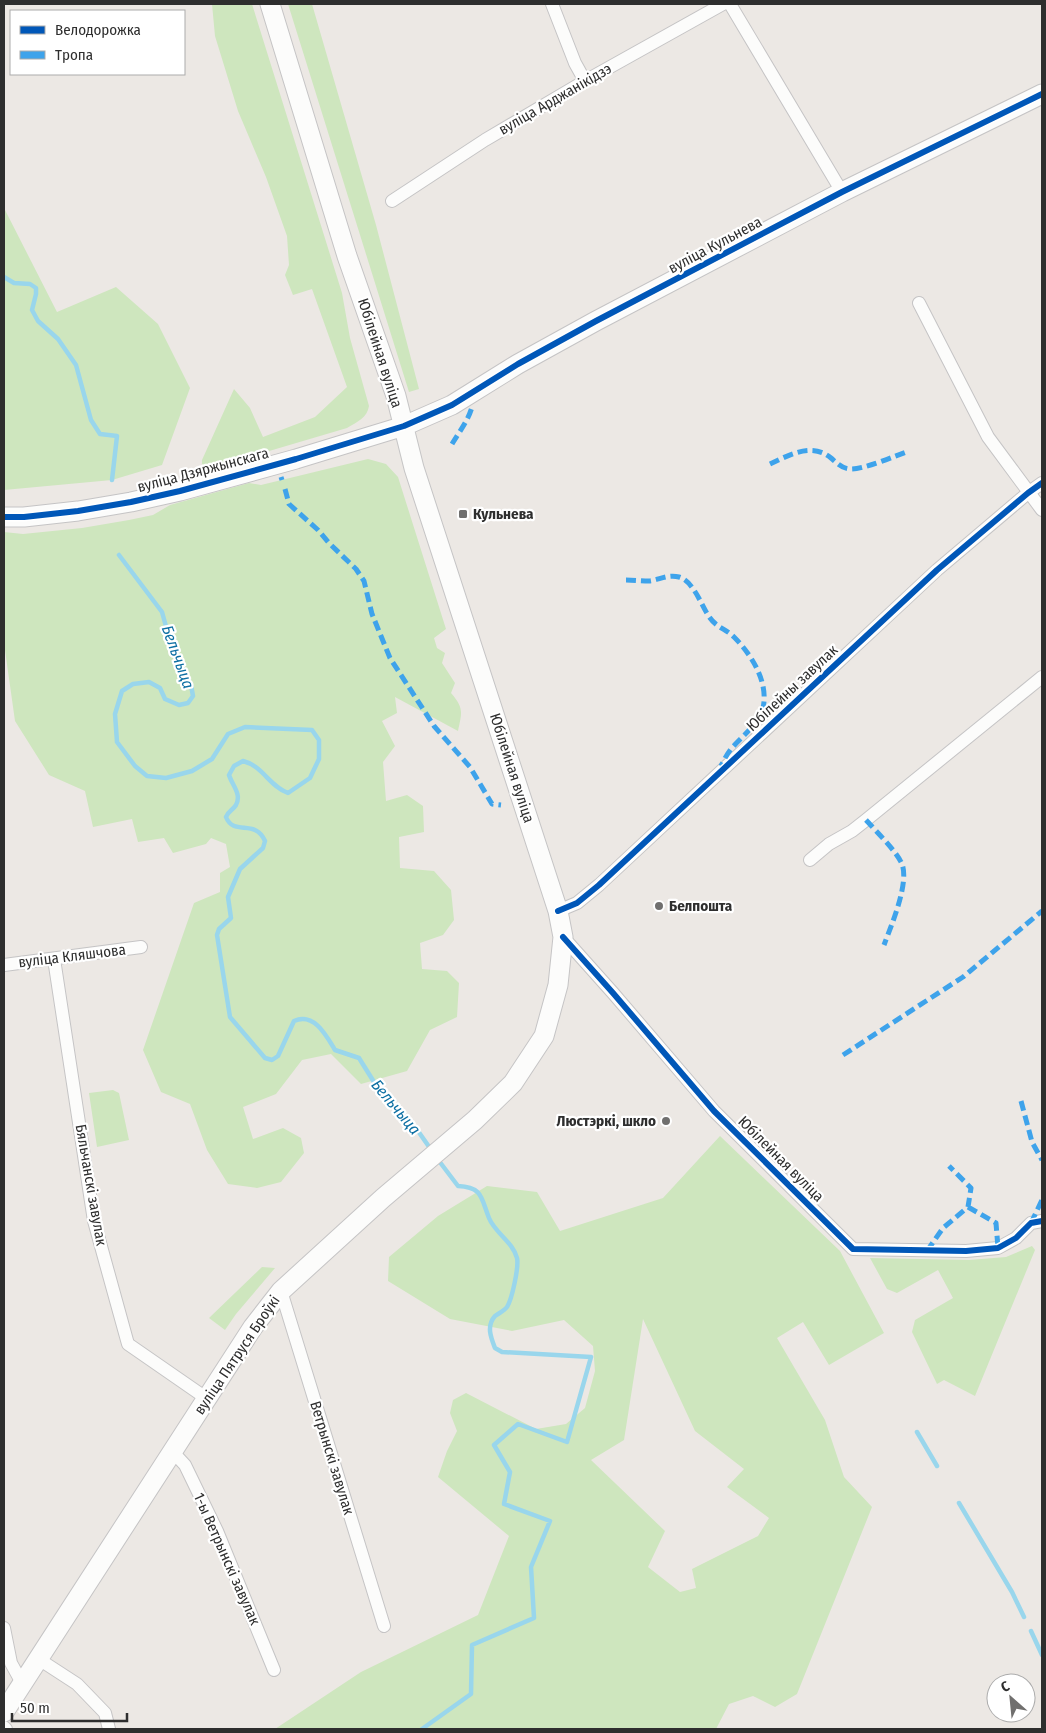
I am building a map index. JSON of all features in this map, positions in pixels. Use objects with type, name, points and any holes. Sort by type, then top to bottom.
[{"type":"main road","name":"Юбілейная вуліца","points":[[270,4],[347,256],[396,396],[414,468],[558,910],[563,938]]},
{"type":"main road","name":"вуліца Кульнева","points":[[404,426],[452,404],[518,364],[596,321],[842,192],[1042,94]]},
{"type":"main road","name":"вуліца Дзяржынскага","points":[[4,517],[24,517],[78,511],[180,491],[404,426]]},
{"type":"main road","name":"вуліца Пятруся Броўкі","points":[[4,1712],[206,1398],[253,1327],[281,1291],[383,1198],[475,1120],[514,1083],[544,1036],[558,985],[563,938]]},
{"type":"street","points":[[552,4],[575,63],[585,81]]},
{"type":"street","name":"вуліца Арджанікідзэ","points":[[392,200],[486,140],[585,81],[722,4]]},
{"type":"street","points":[[730,4],[842,192]]},
{"type":"street","points":[[919,303],[988,437],[1042,510]]},
{"type":"street","name":"Юбілейны завулак","points":[[558,910],[577,903],[598,885],[930,577],[1042,483]]},
{"type":"street","points":[[810,860],[829,844],[859,825],[1042,677]]},
{"type":"street","name":"Юбілейная вуліца","points":[[563,938],[613,993],[714,1111],[853,1249],[966,1251],[998,1248],[1016,1238],[1031,1223],[1042,1221]]},
{"type":"street","name":"вуліца Кляшчова","points":[[4,965],[140,947]]},
{"type":"street","name":"Бяльчанскі завулак","points":[[54,959],[94,1221],[128,1344],[206,1398]]},
{"type":"street","name":"Ветрынскі завулак","points":[[281,1291],[384,1626]]},
{"type":"street","name":"1-ы Ветрынскі завулак","points":[[172,1451],[184,1465],[217,1531],[274,1670]]},
{"type":"street","points":[[4,1628],[11,1663],[22,1683]]},
{"type":"street","points":[[37,1658],[77,1684],[104,1713],[109,1729]]},
{"type":"green space","points":[[212,4],[252,4],[342,293],[350,338],[369,406],[364,417],[347,428],[208,469],[202,464],[202,460],[234,389],[250,408],[263,437],[315,417],[347,387],[312,289],[293,295],[285,275],[289,265],[287,236],[266,177],[238,111],[215,36]]},
{"type":"green space","points":[[288,4],[312,4],[376,225],[419,389],[409,392]]},
{"type":"green space","points":[[4,208],[57,312],[116,287],[158,324],[190,388],[162,465],[112,480],[4,490]]},
{"type":"green space","points":[[368,459],[386,464],[398,477],[446,629],[434,638],[437,648],[445,653],[442,663],[455,683],[451,693],[461,710],[458,731],[395,697],[397,713],[382,721],[395,746],[383,762],[386,801],[407,795],[423,806],[424,832],[399,837],[400,868],[434,871],[451,890],[454,920],[443,935],[420,943],[422,969],[447,971],[459,983],[457,1017],[430,1030],[407,1071],[361,1084],[331,1054],[302,1060],[276,1094],[243,1107],[253,1139],[283,1128],[301,1138],[304,1153],[281,1182],[257,1188],[228,1184],[207,1150],[190,1104],[161,1092],[143,1050],[194,903],[220,892],[220,873],[230,867],[226,844],[211,838],[206,844],[173,853],[164,838],[138,842],[132,819],[93,827],[85,791],[49,775],[15,721],[4,643],[4,532],[23,534],[82,528],[129,520],[153,515],[170,505],[249,483],[261,485]]},
{"type":"green space","points":[[113,1090],[119,1093],[129,1140],[97,1147],[89,1093]]},
{"type":"green space","points":[[720,1136],[840,1251],[884,1333],[829,1365],[803,1322],[777,1338],[825,1420],[844,1477],[872,1507],[797,1694],[775,1707],[753,1696],[729,1704],[716,1729],[275,1729],[361,1672],[478,1615],[509,1536],[438,1477],[447,1451],[457,1431],[450,1413],[453,1400],[466,1393],[536,1429],[566,1424],[585,1408],[595,1371],[593,1346],[564,1320],[512,1331],[450,1319],[388,1281],[389,1257],[438,1216],[487,1186],[537,1192],[560,1231],[663,1198]],"holes":[[[643,1319],[695,1431],[744,1469],[727,1487],[769,1518],[758,1536],[692,1569],[696,1588],[680,1592],[648,1567],[665,1531],[591,1460],[624,1440]]]},
{"type":"green space","points":[[1032,1246],[1035,1250],[975,1396],[944,1380],[937,1384],[912,1332],[915,1320],[953,1298],[938,1270],[897,1293],[887,1289],[870,1258],[969,1260],[1006,1257]]},
{"type":"green space","points":[[262,1267],[275,1268],[225,1330],[209,1318]]},
{"type":"waterway","name":"Бельчыца","points":[[4,277],[14,283],[30,284],[36,288],[32,310],[38,321],[58,339],[76,365],[91,420],[100,434],[117,436],[112,480]]},
{"type":"waterway","name":"Бельчыца","points":[[119,555],[162,612],[172,648],[191,685],[193,696],[188,703],[179,705],[165,699],[160,688],[149,682],[133,684],[122,691],[115,714],[117,742],[135,766],[147,776],[166,778],[192,771],[212,759],[228,734],[245,727],[312,730],[319,740],[319,759],[310,778],[288,793],[276,786],[256,767],[243,761],[234,766],[229,775],[236,790],[238,801],[226,817],[234,826],[256,830],[265,841],[263,848],[240,869],[228,897],[231,918],[219,929],[217,935],[230,1017],[265,1058],[272,1060],[278,1056],[294,1021],[301,1019],[313,1022],[319,1026],[335,1050],[359,1058],[379,1090],[418,1131],[432,1151]]},
{"type":"waterway","name":"Бельчыца","points":[[422,1729],[471,1694],[472,1645],[534,1618],[531,1567],[550,1521],[504,1504],[510,1472],[494,1445],[518,1424],[567,1442],[591,1357],[502,1352],[495,1348],[490,1328],[495,1316],[506,1308],[509,1303],[516,1275],[517,1258],[512,1247],[495,1228],[489,1218],[477,1191],[458,1186],[436,1157]]},
{"type":"waterway","points":[[917,1432],[937,1466]]},
{"type":"waterway","points":[[959,1503],[1012,1592],[1024,1617]]},
{"type":"waterway","points":[[1031,1631],[1042,1655]]},
{"type":"marked path","points":[[452,444],[466,422],[472,407]]},
{"type":"marked path","points":[[770,464],[808,450],[824,453],[842,467],[851,469],[872,465],[909,451]]},
{"type":"marked path","points":[[285,489],[289,504],[318,530],[356,569],[364,581],[372,614],[390,658],[434,726],[470,767],[492,804],[501,805]]},
{"type":"marked path","points":[[626,580],[649,581],[671,576],[684,579],[696,593],[711,619],[731,634],[747,652],[757,669],[761,679],[764,698],[761,714],[731,749],[721,766]]},
{"type":"marked path","points":[[866,820],[894,852],[901,862],[903,870],[904,880],[899,903],[884,945]]},
{"type":"marked path","points":[[843,1055],[963,977],[1042,911]]},
{"type":"marked path","points":[[1021,1101],[1032,1142],[1042,1160]]},
{"type":"marked path","points":[[927,1251],[943,1228],[968,1207],[971,1188],[949,1166]]},
{"type":"marked path","points":[[1031,1223],[1042,1200]]},
{"type":"marked path","points":[[968,1207],[996,1223],[998,1248]]},
{"type":"cycle path","points":[[4,517],[24,517],[78,511],[180,491],[296,459],[404,426],[452,405],[518,364],[596,321],[842,192],[1042,94]]},
{"type":"cycle path","points":[[558,911],[577,903],[599,885],[937,570],[1042,483]]},
{"type":"cycle path","points":[[563,937],[714,1111],[853,1249],[966,1251],[998,1248],[1016,1238],[1031,1223],[1042,1221]]},
{"type":"place","name":"Кульнева","points":[[463,514]]},
{"type":"place","name":"Белпошта","points":[[659,906]]},
{"type":"place","name":"Люстэркі, шкло","points":[[666,1121]]}]
